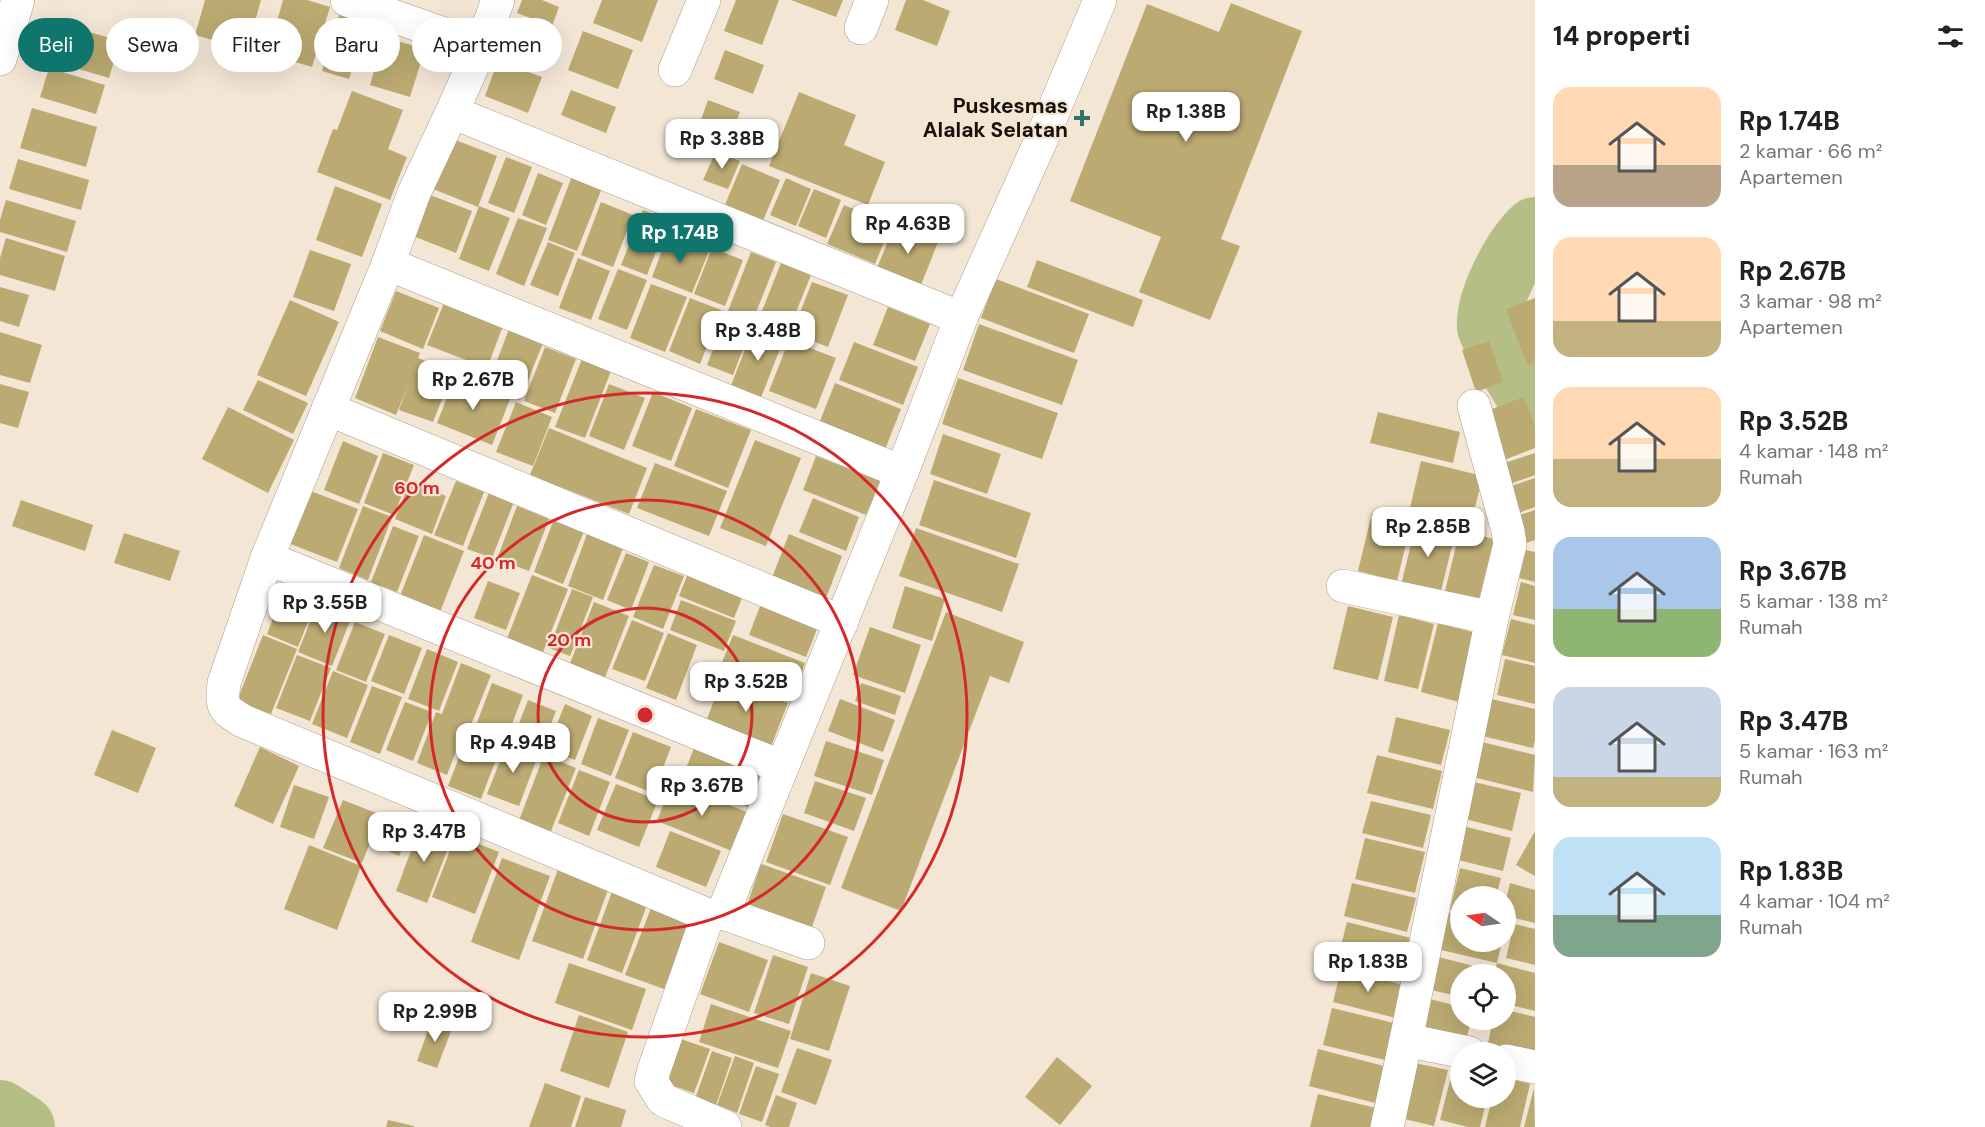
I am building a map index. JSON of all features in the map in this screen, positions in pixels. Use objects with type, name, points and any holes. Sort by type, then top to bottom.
[{"type":"street","points":[[0,59],[18,0]]},
{"type":"street","points":[[347,0],[412,23]]},
{"type":"street","points":[[491,18],[498,0]]},
{"type":"street","points":[[675,70],[704,0]]},
{"type":"street","points":[[725,1127],[663,1100],[651,1081],[716,914],[782,767],[842,622],[961,318],[1042,138],[1100,0]]},
{"type":"street","points":[[470,72],[414,193],[388,264],[267,558],[224,683],[222,701],[227,711],[243,721],[716,914],[808,943]]},
{"type":"street","points":[[452,112],[961,318]]},
{"type":"street","points":[[388,264],[902,472]]},
{"type":"street","points":[[1387,1127],[1492,618],[1522,548],[1510,544],[1474,406]]},
{"type":"street","points":[[328,409],[842,622]]},
{"type":"street","points":[[267,558],[782,767]]},
{"type":"street","points":[[1343,586],[1492,618]]},
{"type":"street","points":[[1406,1040],[1450,1049]]},
{"type":"street","points":[[1516,1063],[1535,1066]]},
{"type":"building","points":[[205,0],[261,0],[256,18],[211,18],[211,40],[199,36],[199,21]]},
{"type":"building","points":[[283,0],[307,0],[330,7],[327,18],[314,18],[312,67],[302,64],[302,18],[278,18]]},
{"type":"building","points":[[522,0],[542,0],[559,7],[555,18],[530,18],[517,13]]},
{"type":"building","points":[[602,0],[658,0],[642,42],[593,23]]},
{"type":"building","points":[[736,0],[779,0],[762,45],[724,31]]},
{"type":"building","points":[[791,0],[843,0],[836,17]]},
{"type":"building","points":[[906,0],[923,0],[950,11],[937,46],[895,30]]},
{"type":"building","points":[[1231,3],[1302,31],[1221,239],[1240,246],[1210,320],[1139,292],[1161,237],[1070,201],[1147,4],[1219,32]]},
{"type":"building","points":[[583,31],[633,50],[618,89],[568,70]]},
{"type":"building","points":[[94,33],[106,37],[106,72],[111,72],[109,78],[89,72],[94,72]]},
{"type":"building","points":[[400,42],[412,45],[412,72],[418,72],[410,97],[370,85],[374,72],[400,72]]},
{"type":"building","points":[[725,50],[764,65],[753,94],[714,79]]},
{"type":"building","points":[[48,72],[62,72],[105,85],[96,114],[40,97]]},
{"type":"building","points":[[325,72],[351,72],[349,79]]},
{"type":"building","points":[[494,72],[528,72],[542,77],[528,113],[485,96]]},
{"type":"building","points":[[571,90],[616,107],[606,133],[561,115]]},
{"type":"building","points":[[352,91],[403,110],[388,149],[407,157],[390,200],[317,172],[333,129],[337,130]]},
{"type":"building","points":[[799,92],[856,115],[844,145],[885,162],[868,205],[769,166]]},
{"type":"building","points":[[708,100],[740,112],[728,143],[697,131]]},
{"type":"building","points":[[32,108],[97,127],[86,167],[20,148]]},
{"type":"building","points":[[453,139],[497,156],[478,207],[433,189]]},
{"type":"building","points":[[716,151],[740,161],[728,189],[703,180]]},
{"type":"building","points":[[506,157],[532,167],[514,213],[488,203]]},
{"type":"building","points":[[18,159],[89,180],[81,210],[9,189]]},
{"type":"building","points":[[742,164],[780,180],[760,228],[722,212]]},
{"type":"building","points":[[538,173],[563,183],[546,225],[522,215]]},
{"type":"building","points":[[572,176],[602,188],[577,251],[548,240]]},
{"type":"building","points":[[786,178],[811,189],[796,226],[770,215]]},
{"type":"building","points":[[335,186],[382,204],[362,257],[316,240]]},
{"type":"building","points":[[814,189],[841,200],[826,238],[798,226]]},
{"type":"building","points":[[430,195],[472,211],[456,253],[413,236]]},
{"type":"building","points":[[6,200],[76,221],[67,252],[0,232],[0,220]]},
{"type":"building","points":[[601,202],[633,215],[613,267],[581,255]]},
{"type":"building","points":[[844,205],[891,225],[875,264],[827,244]]},
{"type":"building","points":[[479,206],[510,218],[489,271],[459,259]]},
{"type":"building","points":[[643,210],[668,220],[647,275],[621,265]]},
{"type":"building","points":[[518,218],[547,228],[524,286],[496,274]]},
{"type":"building","points":[[895,224],[938,242],[921,285],[877,268]]},
{"type":"building","points":[[668,235],[709,251],[692,293],[652,277]]},
{"type":"building","points":[[6,238],[65,256],[55,291],[0,275],[0,258]]},
{"type":"building","points":[[548,242],[575,253],[558,296],[530,285]]},
{"type":"building","points":[[712,248],[743,260],[725,306],[694,294]]},
{"type":"building","points":[[310,250],[351,264],[334,311],[293,297]]},
{"type":"building","points":[[751,252],[776,262],[753,320],[728,311]]},
{"type":"building","points":[[578,258],[610,271],[591,320],[559,308]]},
{"type":"building","points":[[1037,260],[1143,300],[1133,327],[1027,287]]},
{"type":"building","points":[[781,263],[811,275],[788,332],[758,321]]},
{"type":"building","points":[[618,269],[647,280],[627,330],[598,319]]},
{"type":"building","points":[[996,279],[1089,314],[1074,353],[981,318]]},
{"type":"building","points":[[812,282],[848,295],[828,347],[792,333]]},
{"type":"building","points":[[651,284],[687,297],[665,352],[630,338]]},
{"type":"building","points":[[0,287],[29,295],[19,327],[0,321]]},
{"type":"building","points":[[396,291],[439,308],[423,349],[380,331]]},
{"type":"building","points":[[690,298],[721,310],[700,364],[669,351]]},
{"type":"building","points":[[1535,298],[1535,362],[1527,365],[1506,309]]},
{"type":"building","points":[[290,300],[339,322],[306,396],[257,375]]},
{"type":"building","points":[[444,303],[503,326],[487,368],[427,345]]},
{"type":"building","points":[[888,307],[930,324],[915,361],[873,345]]},
{"type":"building","points":[[726,316],[752,326],[733,375],[707,365]]},
{"type":"building","points":[[755,324],[785,336],[760,400],[730,388]]},
{"type":"building","points":[[979,324],[1078,360],[1062,405],[963,370]]},
{"type":"building","points":[[509,329],[543,343],[520,400],[487,387]]},
{"type":"building","points":[[0,332],[42,345],[30,383],[0,375]]},
{"type":"building","points":[[378,337],[420,353],[418,358],[453,372],[433,422],[399,410],[409,383],[396,415],[355,398]]},
{"type":"building","points":[[789,340],[836,358],[816,409],[769,391]]},
{"type":"building","points":[[1489,341],[1503,382],[1476,392],[1462,350]]},
{"type":"building","points":[[854,342],[918,367],[903,405],[839,380]]},
{"type":"building","points":[[545,347],[576,359],[555,413],[524,401]]},
{"type":"building","points":[[582,359],[611,371],[585,438],[555,427]]},
{"type":"building","points":[[455,377],[510,399],[492,445],[437,423]]},
{"type":"building","points":[[958,378],[1058,413],[1042,459],[942,424]]},
{"type":"building","points":[[258,380],[308,403],[293,434],[243,410]]},
{"type":"building","points":[[835,383],[901,409],[884,452],[818,426]]},
{"type":"building","points":[[0,384],[29,392],[18,428],[0,423]]},
{"type":"building","points":[[609,384],[645,398],[624,450],[589,436]]},
{"type":"building","points":[[653,392],[692,408],[671,461],[632,446]]},
{"type":"building","points":[[1524,397],[1535,426],[1535,448],[1499,462],[1481,413]]},
{"type":"building","points":[[516,402],[552,417],[533,466],[496,452]]},
{"type":"building","points":[[228,407],[294,440],[268,493],[202,459]]},
{"type":"building","points":[[696,409],[751,430],[728,488],[674,466]]},
{"type":"building","points":[[1378,412],[1460,432],[1453,463],[1370,443]]},
{"type":"building","points":[[549,428],[647,468],[629,514],[530,475]]},
{"type":"building","points":[[943,434],[1001,454],[987,494],[930,474]]},
{"type":"building","points":[[755,440],[801,458],[766,546],[720,528]]},
{"type":"building","points":[[343,441],[378,456],[359,504],[324,490]]},
{"type":"building","points":[[383,453],[414,465],[394,515],[364,503]]},
{"type":"building","points":[[1535,453],[1535,475],[1501,487],[1495,466]]},
{"type":"building","points":[[816,456],[880,481],[866,515],[803,490]]},
{"type":"building","points":[[1421,461],[1483,476],[1471,523],[1410,508]]},
{"type":"building","points":[[655,463],[727,491],[709,536],[637,508]]},
{"type":"building","points":[[1535,478],[1535,507],[1512,515],[1503,489]]},
{"type":"building","points":[[934,480],[1031,513],[1016,558],[919,525]]},
{"type":"building","points":[[456,481],[484,492],[463,546],[434,535]]},
{"type":"building","points":[[410,482],[446,496],[432,534],[395,519]]},
{"type":"building","points":[[492,485],[517,494],[492,558],[467,549]]},
{"type":"building","points":[[308,490],[358,509],[337,562],[288,543]]},
{"type":"building","points":[[813,498],[859,517],[846,551],[799,532]]},
{"type":"building","points":[[21,500],[93,525],[85,551],[12,526]]},
{"type":"building","points":[[363,506],[392,517],[368,580],[339,568]]},
{"type":"building","points":[[517,506],[549,519],[529,571],[497,559]]},
{"type":"building","points":[[1535,510],[1535,540],[1520,545],[1511,518]]},
{"type":"building","points":[[1372,513],[1411,523],[1397,581],[1358,571]]},
{"type":"building","points":[[554,519],[584,531],[563,584],[534,572]]},
{"type":"building","points":[[1417,520],[1456,530],[1440,595],[1401,585]]},
{"type":"building","points":[[393,526],[419,536],[397,592],[371,582]]},
{"type":"building","points":[[916,528],[1019,564],[1002,612],[899,576]]},
{"type":"building","points":[[1460,530],[1494,539],[1478,603],[1444,595]]},
{"type":"building","points":[[124,533],[180,551],[170,581],[114,563]]},
{"type":"building","points":[[587,534],[623,548],[603,600],[568,586]]},
{"type":"building","points":[[789,534],[842,556],[825,601],[771,580]]},
{"type":"building","points":[[424,535],[464,551],[440,612],[400,596]]},
{"type":"building","points":[[1526,550],[1535,552],[1535,582],[1519,578]]},
{"type":"building","points":[[626,553],[649,562],[631,610],[607,600]]},
{"type":"building","points":[[654,565],[684,576],[663,629],[633,617]]},
{"type":"building","points":[[691,566],[746,588],[734,618],[679,596]]},
{"type":"building","points":[[532,575],[568,589],[542,655],[506,641]]},
{"type":"building","points":[[488,581],[520,593],[506,630],[474,618]]},
{"type":"building","points":[[1521,582],[1535,586],[1535,620],[1513,615]]},
{"type":"building","points":[[905,586],[945,599],[932,641],[892,628]]},
{"type":"building","points":[[284,588],[316,601],[298,647],[267,634]]},
{"type":"building","points":[[572,589],[593,597],[570,656],[549,648]]},
{"type":"building","points":[[681,600],[736,621],[724,651],[670,630]]},
{"type":"building","points":[[762,601],[819,624],[806,657],[749,635]]},
{"type":"building","points":[[318,602],[352,616],[332,666],[298,652]]},
{"type":"building","points":[[594,602],[629,616],[604,680],[569,666]]},
{"type":"building","points":[[1348,606],[1393,617],[1378,680],[1333,669]]},
{"type":"building","points":[[946,612],[1024,642],[1009,683],[990,676],[901,911],[841,888]]},
{"type":"building","points":[[1399,615],[1434,624],[1418,689],[1384,681]]},
{"type":"building","points":[[1511,619],[1535,625],[1535,663],[1502,655]]},
{"type":"building","points":[[632,620],[664,633],[645,681],[612,669]]},
{"type":"building","points":[[355,622],[385,634],[366,682],[336,670]]},
{"type":"building","points":[[1438,623],[1476,633],[1459,702],[1421,692]]},
{"type":"building","points":[[870,627],[921,645],[905,693],[853,675]]},
{"type":"building","points":[[668,633],[697,645],[676,700],[646,688]]},
{"type":"building","points":[[263,635],[297,649],[271,714],[237,701]]},
{"type":"building","points":[[389,635],[422,648],[404,694],[371,681]]},
{"type":"building","points":[[733,635],[805,663],[791,699],[719,670]]},
{"type":"building","points":[[427,649],[458,662],[439,711],[408,699]]},
{"type":"building","points":[[297,655],[331,668],[310,721],[276,708]]},
{"type":"building","points":[[1505,659],[1535,666],[1535,704],[1497,695]]},
{"type":"building","points":[[461,663],[491,675],[471,725],[467,723],[447,775],[417,763],[436,712],[442,714]]},
{"type":"building","points":[[333,671],[368,685],[347,738],[312,724]]},
{"type":"building","points":[[723,677],[788,703],[770,749],[705,724]]},
{"type":"building","points":[[492,683],[523,695],[506,740],[475,728]]},
{"type":"building","points":[[861,683],[901,696],[895,715],[855,701]]},
{"type":"building","points":[[372,686],[402,697],[380,754],[350,742]]},
{"type":"building","points":[[840,699],[895,720],[883,752],[828,731]]},
{"type":"building","points":[[1491,699],[1535,709],[1533,748],[1482,736]]},
{"type":"building","points":[[528,700],[556,711],[541,750],[513,739]]},
{"type":"building","points":[[405,702],[432,712],[413,761],[386,750]]},
{"type":"building","points":[[565,704],[592,716],[575,760],[547,749]]},
{"type":"building","points":[[1396,717],[1450,730],[1441,765],[1388,752]]},
{"type":"building","points":[[598,718],[629,730],[611,776],[581,764]]},
{"type":"building","points":[[470,729],[503,741],[481,799],[448,786]]},
{"type":"building","points":[[112,730],[156,748],[138,793],[94,775]]},
{"type":"building","points":[[633,732],[671,747],[653,793],[615,778]]},
{"type":"building","points":[[508,741],[539,753],[519,806],[487,794]]},
{"type":"building","points":[[826,741],[884,760],[872,795],[814,776]]},
{"type":"building","points":[[1482,742],[1535,755],[1533,792],[1473,777]]},
{"type":"building","points":[[260,747],[299,766],[273,824],[234,806]]},
{"type":"building","points":[[694,748],[761,775],[748,807],[681,781]]},
{"type":"building","points":[[544,755],[576,768],[549,836],[518,823]]},
{"type":"building","points":[[1377,755],[1442,771],[1433,809],[1367,793]]},
{"type":"building","points":[[579,770],[610,782],[589,836],[558,823]]},
{"type":"building","points":[[815,781],[866,798],[854,831],[804,813]]},
{"type":"building","points":[[1474,782],[1521,793],[1512,831],[1465,819]]},
{"type":"building","points":[[672,783],[747,812],[732,851],[657,821]]},
{"type":"building","points":[[616,784],[658,800],[639,847],[597,830]]},
{"type":"building","points":[[294,785],[329,797],[314,839],[280,827]]},
{"type":"building","points":[[343,800],[381,815],[362,863],[323,848]]},
{"type":"building","points":[[1371,801],[1431,815],[1423,848],[1362,833]]},
{"type":"building","points":[[389,814],[413,825],[399,856],[375,845]]},
{"type":"building","points":[[783,814],[848,837],[830,885],[766,862]]},
{"type":"building","points":[[421,824],[453,835],[427,903],[396,891]]},
{"type":"building","points":[[1463,826],[1511,838],[1503,871],[1454,859]]},
{"type":"building","points":[[670,831],[721,851],[706,887],[656,867]]},
{"type":"building","points":[[1535,831],[1535,876],[1516,865]]},
{"type":"building","points":[[456,835],[499,852],[475,914],[432,897]]},
{"type":"building","points":[[1365,838],[1425,852],[1415,893],[1355,879]]},
{"type":"building","points":[[309,845],[361,866],[337,930],[284,909]]},
{"type":"building","points":[[502,858],[550,876],[519,960],[471,942]]},
{"type":"building","points":[[761,864],[826,887],[812,927],[747,905]]},
{"type":"building","points":[[1460,868],[1501,878],[1499,886],[1456,886]]},
{"type":"building","points":[[558,869],[609,887],[583,959],[532,941]]},
{"type":"building","points":[[1352,883],[1416,898],[1407,932],[1344,916]]},
{"type":"building","points":[[1510,883],[1535,890],[1535,923],[1516,918],[1516,886],[1509,886]]},
{"type":"building","points":[[613,889],[648,902],[622,973],[587,960]]},
{"type":"building","points":[[653,903],[691,918],[664,989],[625,975]]},
{"type":"building","points":[[1447,912],[1450,913],[1450,952],[1500,952],[1497,963],[1437,949]]},
{"type":"building","points":[[1347,922],[1411,938],[1401,981],[1336,965]]},
{"type":"building","points":[[1516,924],[1535,929],[1535,965],[1506,958],[1507,952],[1516,952]]},
{"type":"building","points":[[719,942],[768,960],[749,1012],[700,994]]},
{"type":"building","points":[[773,955],[808,967],[789,1024],[754,1013]]},
{"type":"building","points":[[1435,956],[1466,964],[1450,964],[1450,994],[1427,989]]},
{"type":"building","points":[[569,963],[646,989],[632,1030],[555,1003]]},
{"type":"building","points":[[1516,968],[1535,973],[1535,1011],[1516,1006]]},
{"type":"building","points":[[1341,969],[1404,985],[1396,1018],[1333,1002]]},
{"type":"building","points":[[811,973],[850,986],[829,1051],[790,1039]]},
{"type":"building","points":[[1426,998],[1450,1004],[1450,1030],[1469,1030],[1466,1042],[1453,1042],[1417,1033]]},
{"type":"building","points":[[711,1004],[791,1031],[778,1068],[699,1042]]},
{"type":"building","points":[[1332,1008],[1394,1023],[1385,1060],[1323,1045]]},
{"type":"building","points":[[1516,1012],[1535,1017],[1535,1055],[1516,1050],[1516,1042],[1488,1042],[1491,1030],[1516,1030]]},
{"type":"building","points":[[579,1015],[628,1032],[609,1088],[560,1071]]},
{"type":"building","points":[[432,1019],[453,1026],[437,1068],[417,1061]]},
{"type":"building","points":[[675,1037],[710,1049],[694,1093],[659,1081]]},
{"type":"building","points":[[797,1048],[832,1060],[816,1105],[781,1092]]},
{"type":"building","points":[[1318,1049],[1384,1066],[1375,1103],[1309,1086]]},
{"type":"building","points":[[712,1051],[732,1058],[716,1105],[695,1099]]},
{"type":"building","points":[[735,1056],[754,1063],[737,1113],[717,1105]]},
{"type":"building","points":[[1057,1057],[1092,1086],[1060,1125],[1025,1097]]},
{"type":"building","points":[[1410,1062],[1448,1070],[1434,1126],[1396,1117]]},
{"type":"building","points":[[756,1066],[779,1074],[762,1122],[739,1114]]},
{"type":"building","points":[[1516,1080],[1530,1084],[1520,1127],[1485,1127],[1490,1108],[1516,1108]]},
{"type":"building","points":[[1450,1081],[1450,1108],[1485,1108],[1480,1127],[1468,1127],[1440,1120]]},
{"type":"building","points":[[545,1083],[581,1096],[571,1127],[529,1127]]},
{"type":"building","points":[[1534,1088],[1535,1127],[1524,1127]]},
{"type":"building","points":[[1318,1094],[1376,1108],[1371,1127],[1310,1127]]},
{"type":"building","points":[[776,1095],[797,1103],[789,1127],[765,1125]]},
{"type":"building","points":[[585,1097],[626,1110],[621,1127],[575,1127]]},
{"type":"building","points":[[388,1120],[414,1126],[414,1127],[386,1127]]},
{"type":"waterway","points":[[1535,229],[1519,248],[1497,288],[1489,327],[1535,407]]},
{"type":"waterway","points":[[0,1112],[23,1127]]},
{"type":"place","name":"Puskesmas Alalak Selatan","points":[[1082,118]]}]
